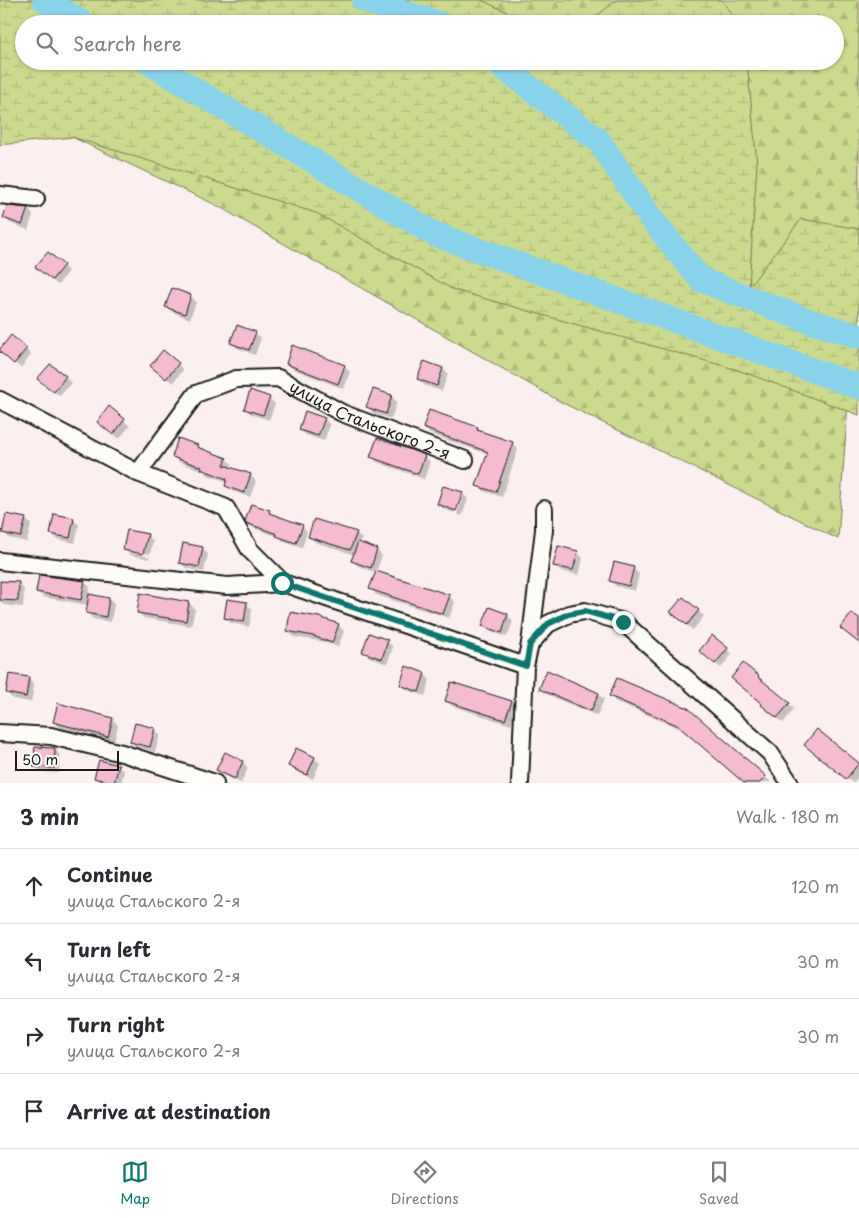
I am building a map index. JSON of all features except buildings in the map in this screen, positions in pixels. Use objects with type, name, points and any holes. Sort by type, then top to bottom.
[{"type":"street","points":[[0,195],[36,199]]},
{"type":"street","name":"улица Стальского 2-я","points":[[138,473],[196,394],[236,380],[270,378],[278,378],[342,413],[465,460]]},
{"type":"street","points":[[0,400],[138,473],[226,508],[250,550],[282,583]]},
{"type":"street","points":[[520,783],[526,666],[544,530],[544,509]]},
{"type":"street","points":[[0,561],[227,586],[282,583],[526,666]]},
{"type":"street","points":[[530,644],[548,624],[568,614],[585,611],[623,622],[770,753],[791,783]]},
{"type":"street","points":[[0,733],[60,738],[122,753],[215,783]]},
{"type":"green space","points":[[0,0],[859,0],[859,366],[850,376],[838,539],[561,402],[216,205],[72,137],[7,142]]},
{"type":"green space","points":[[0,0],[481,0],[509,13],[525,15],[15,15],[15,70],[748,70],[757,164],[749,287],[801,219],[859,229],[859,415],[738,370],[454,290],[316,213],[72,137],[0,145]]},
{"type":"green space","points":[[617,0],[722,0],[732,15],[598,15]]},
{"type":"waterway","points":[[45,0],[69,15]]},
{"type":"waterway","points":[[364,0],[412,15]]},
{"type":"waterway","points":[[162,70],[434,234],[859,387]]},
{"type":"waterway","points":[[507,70],[599,141],[650,217],[701,280],[812,322],[859,336]]},
{"type":"route","points":[[282,583],[526,666],[530,644],[548,624],[568,614],[585,611],[623,622]]}]
